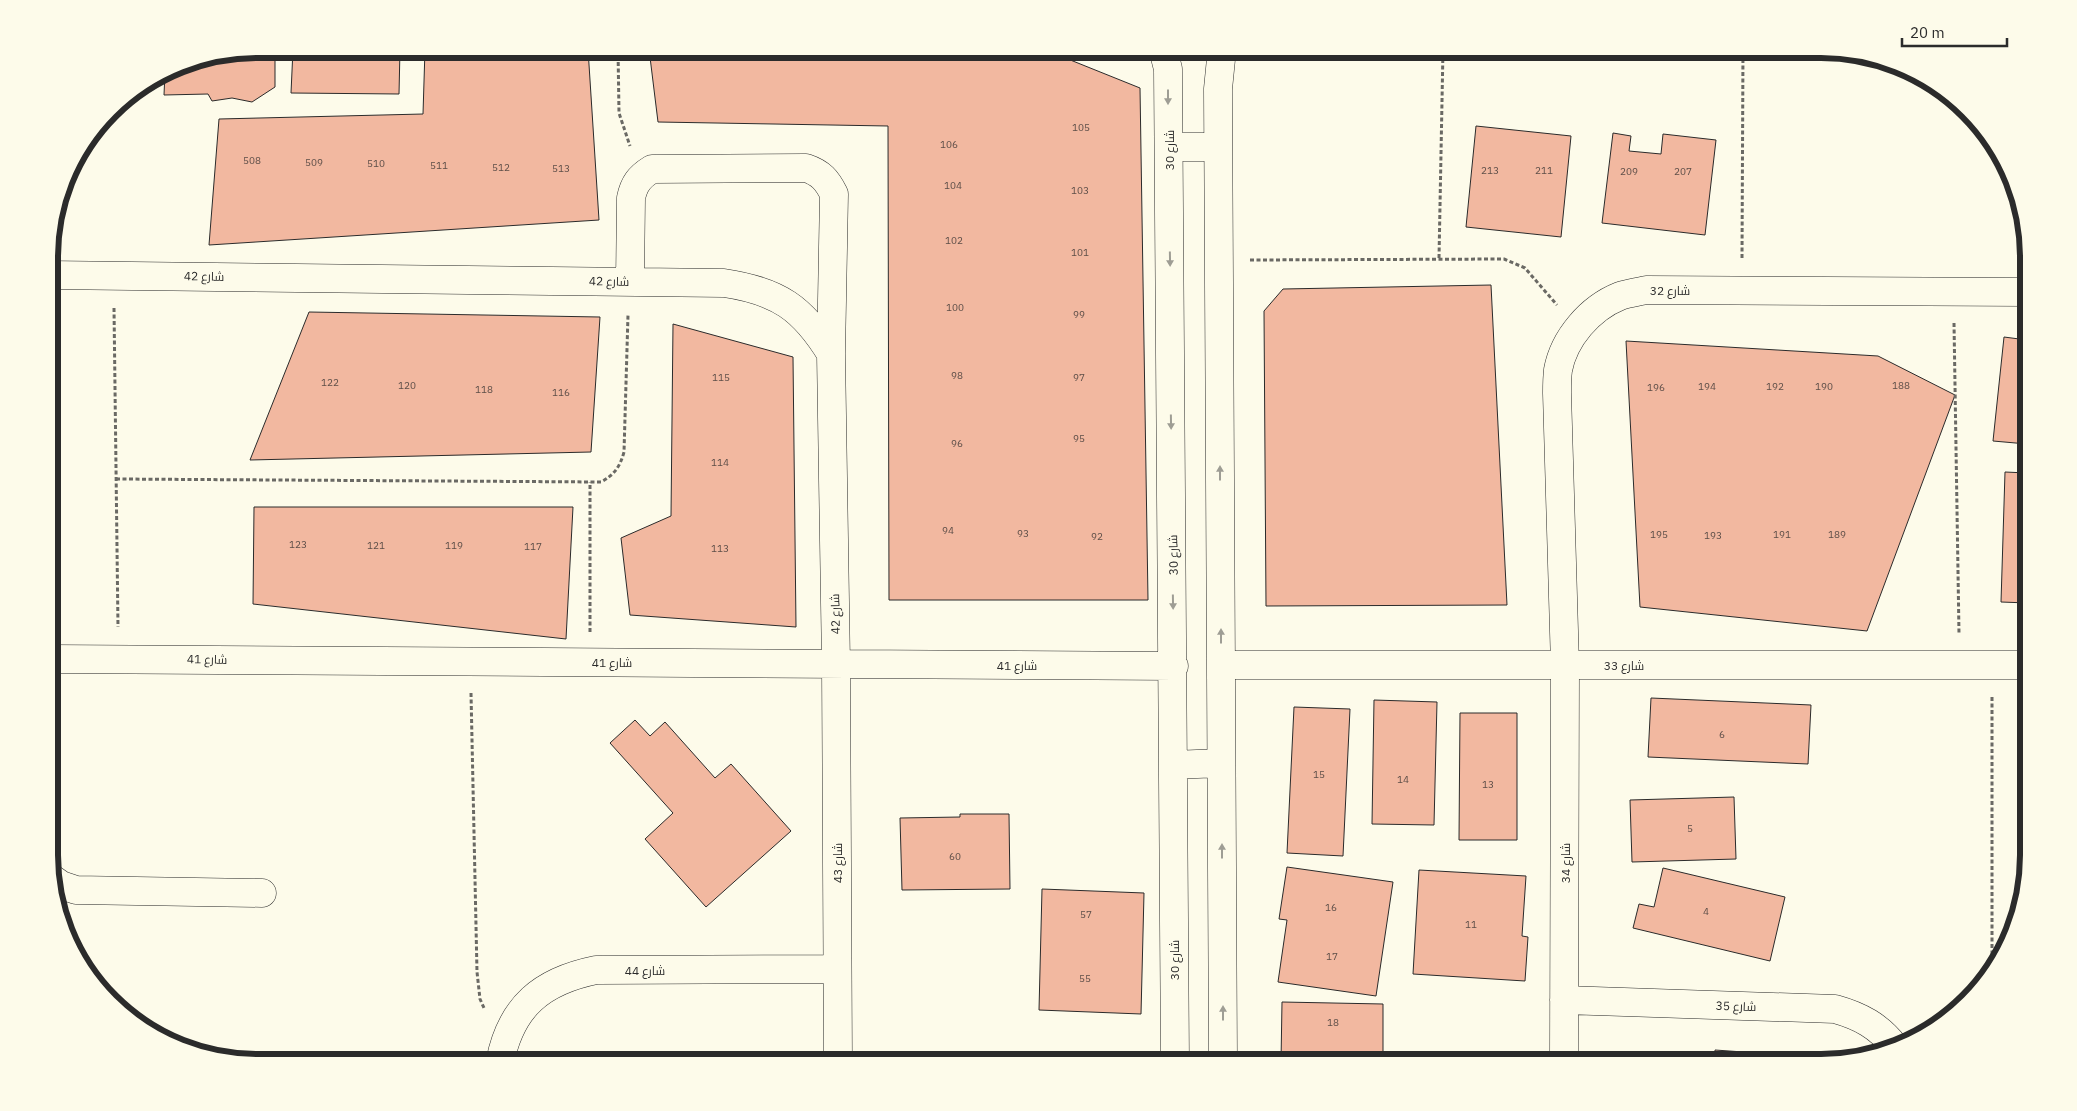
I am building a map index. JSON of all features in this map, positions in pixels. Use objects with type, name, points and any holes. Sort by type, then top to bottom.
[{"type":"street","name":"شارع 30","points":[[1165,58],[1168,69],[1169,147],[1174,666],[1175,1054]]},
{"type":"street","points":[[1221,58],[1218,89],[1218,148],[1223,1054]]},
{"type":"street","points":[[1169,147],[1218,148]]},
{"type":"street","points":[[630,282],[631,198],[634,186],[642,175],[652,169],[806,168],[819,173],[828,182],[834,194],[830,354]]},
{"type":"street","name":"شارع 42","points":[[58,274],[724,283],[750,287],[776,296],[798,311],[817,331],[830,354],[836,664]]},
{"type":"street","name":"شارع 32","points":[[1565,665],[1557,393],[1558,370],[1565,348],[1577,328],[1597,309],[1620,296],[1646,290],[2020,292]]},
{"type":"street","name":"شارع 41","points":[[58,659],[1174,666]]},
{"type":"street","name":"شارع 43","points":[[836,664],[838,1054]]},
{"type":"street","name":"شارع 33","points":[[1221,665],[2020,665]]},
{"type":"street","name":"شارع 34","points":[[1564,1054],[1565,665]]},
{"type":"street","points":[[1173,765],[1221,763]]},
{"type":"street","points":[[60,884],[76,890],[262,893]]},
{"type":"street","name":"شارع 44","points":[[502,1054],[513,1023],[528,1002],[548,986],[571,975],[596,970],[837,969]]},
{"type":"street","name":"شارع 35","points":[[1564,1000],[1835,1009],[1858,1016],[1879,1028],[1890,1041]]},
{"type":"path","points":[[618,58],[619,113],[622,127],[642,175]]},
{"type":"path","points":[[1439,258],[1443,58]]},
{"type":"path","points":[[1742,290],[1743,58]]},
{"type":"path","points":[[1219,260],[1504,259],[1525,268],[1577,328]]},
{"type":"path","points":[[114,275],[118,659]]},
{"type":"path","points":[[116,479],[601,482],[612,476],[620,465],[624,452],[630,282]]},
{"type":"path","points":[[1953,292],[1959,664]]},
{"type":"path","points":[[590,482],[590,662]]},
{"type":"path","points":[[471,662],[477,972],[480,999],[502,1054]]},
{"type":"path","points":[[1992,665],[1992,956]]},
{"type":"building","points":[[275,58],[275,87],[252,102],[232,98],[212,101],[208,94],[164,95],[165,80],[205,64],[231,59]]},
{"type":"building","points":[[293,58],[400,58],[399,94],[291,93]]},
{"type":"building","points":[[425,58],[589,58],[599,220],[209,245],[219,119],[423,114]]},
{"type":"building","points":[[650,58],[1065,58],[1140,88],[1148,600],[889,600],[888,126],[658,122]]},
{"type":"building","points":[[1476,126],[1571,136],[1561,237],[1466,227]]},
{"type":"building","points":[[1613,133],[1631,136],[1629,151],[1661,154],[1663,134],[1716,140],[1705,235],[1602,223]]},
{"type":"building","points":[[1491,285],[1507,605],[1266,606],[1264,311],[1283,289]]},
{"type":"building","points":[[309,312],[600,317],[591,452],[250,460]]},
{"type":"building","points":[[673,324],[793,357],[796,627],[630,615],[621,538],[671,516]]},
{"type":"building","points":[[2004,337],[2020,339],[2020,443],[1993,441]]},
{"type":"building","points":[[1626,341],[1878,356],[1955,395],[1867,631],[1640,607]]},
{"type":"building","points":[[2005,472],[2020,473],[2020,603],[2001,602]]},
{"type":"building","points":[[254,507],[573,507],[566,639],[253,604]]},
{"type":"building","points":[[1651,698],[1811,705],[1808,764],[1648,757]]},
{"type":"building","points":[[1374,700],[1437,702],[1434,825],[1372,824]]},
{"type":"building","points":[[1294,707],[1350,709],[1343,856],[1287,853]]},
{"type":"building","points":[[1460,713],[1517,713],[1517,840],[1459,840]]},
{"type":"building","points":[[635,720],[650,736],[665,722],[715,778],[731,764],[791,831],[706,907],[645,839],[673,813],[610,743]]},
{"type":"building","points":[[1734,797],[1736,859],[1632,862],[1630,800]]},
{"type":"building","points":[[960,814],[1009,814],[1010,889],[902,890],[900,818],[960,817]]},
{"type":"building","points":[[1287,867],[1393,882],[1376,996],[1278,982],[1287,920],[1279,919]]},
{"type":"building","points":[[1663,868],[1785,897],[1770,961],[1633,928],[1639,904],[1654,907]]},
{"type":"building","points":[[1419,870],[1526,876],[1522,936],[1528,937],[1525,981],[1413,974]]},
{"type":"building","points":[[1042,889],[1144,893],[1141,1014],[1039,1010]]},
{"type":"building","points":[[1282,1002],[1383,1004],[1383,1054],[1281,1054]]},
{"type":"building","points":[[1715,1050],[1772,1054],[1715,1054]]}]
